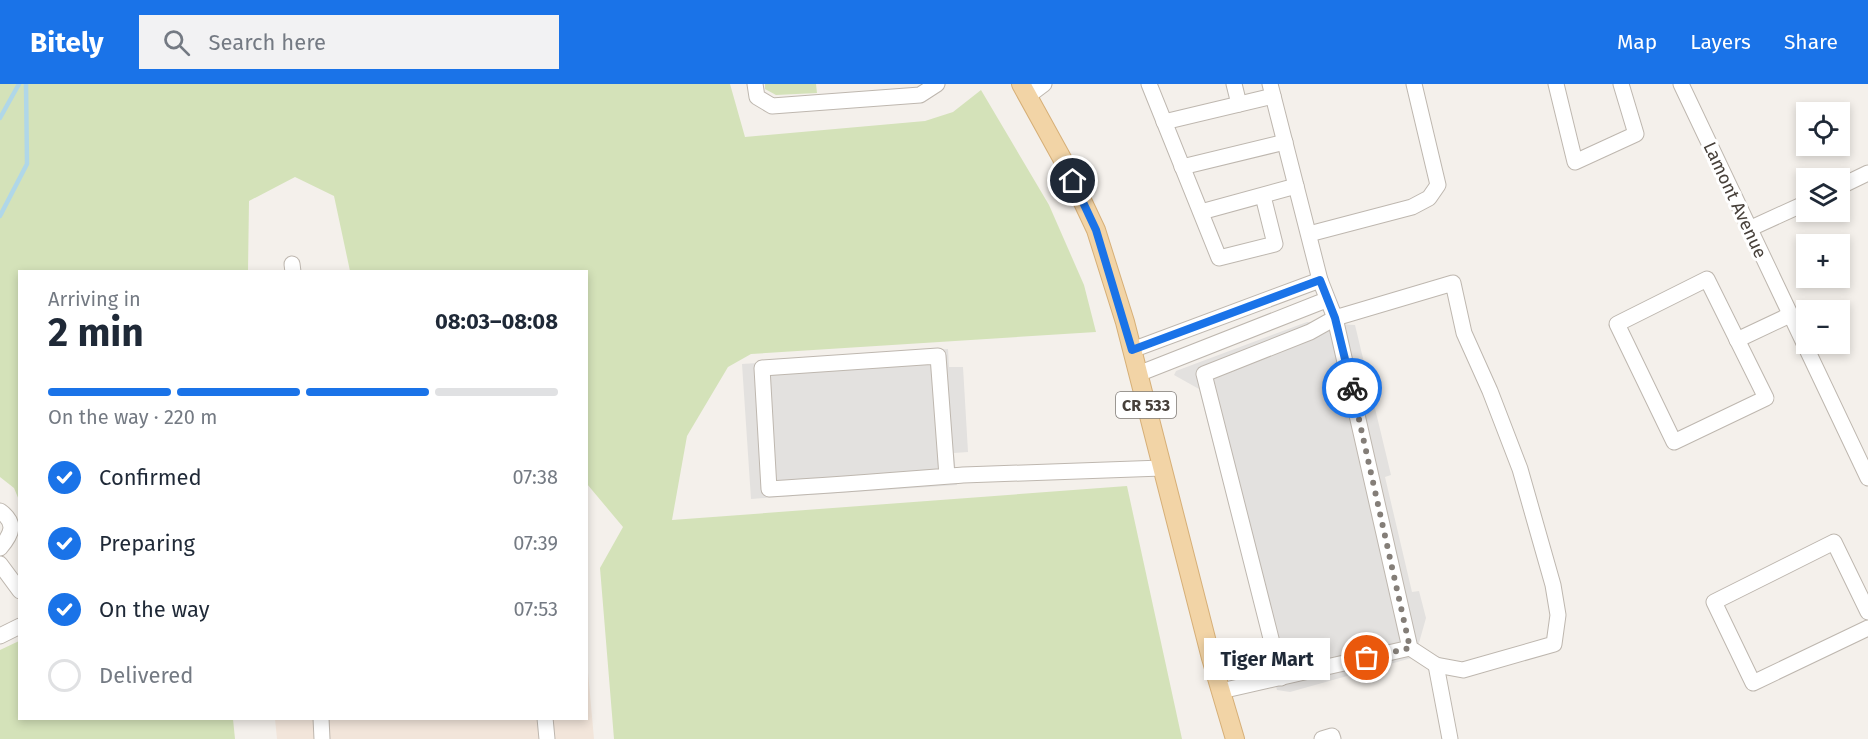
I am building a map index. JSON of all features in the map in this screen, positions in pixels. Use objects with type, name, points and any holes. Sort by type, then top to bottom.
[{"type":"main road","name":"CR 533","points":[[1024,90],[1096,230],[1132,350],[1235,739]]},
{"type":"street","points":[[755,84],[757,97],[772,106],[920,95],[937,84]]},
{"type":"street","points":[[1024,90],[1044,84]]},
{"type":"street","points":[[1149,84],[1219,258],[1275,244],[1263,196]]},
{"type":"street","points":[[1234,84],[1239,104]]},
{"type":"street","points":[[1308,234],[1412,207],[1429,198],[1438,185],[1414,84]]},
{"type":"street","points":[[1556,84],[1575,162],[1636,134],[1621,84]]},
{"type":"street","name":"Lamont Avenue","points":[[1681,84],[1868,478]]},
{"type":"street","points":[[1164,122],[1239,104],[1272,90],[1320,280],[1335,318],[1410,648],[1436,665],[1463,670],[1554,644],[1558,615],[1553,585],[1520,470],[1490,390],[1464,333],[1453,284],[1335,318],[1310,332],[1204,374],[1281,678]]},
{"type":"street","points":[[1182,167],[1285,142]]},
{"type":"street","points":[[1850,182],[1868,173]]},
{"type":"street","points":[[1201,212],[1296,186]]},
{"type":"street","points":[[1749,230],[1796,207]]},
{"type":"street","points":[[1707,279],[1737,340],[1766,398],[1674,442],[1617,324],[1707,279]]},
{"type":"street","points":[[1132,350],[1320,280]]},
{"type":"street","points":[[1138,374],[1326,300]]},
{"type":"street","points":[[1737,340],[1790,315]]},
{"type":"street","points":[[947,476],[938,356],[762,368],[769,489],[947,476],[1120,467],[1162,468]]},
{"type":"street","points":[[0,511],[8,516],[13,527],[11,534],[0,548]]},
{"type":"street","points":[[1868,612],[1861,581],[1834,542],[1714,602],[1753,683],[1868,628]]},
{"type":"street","points":[[0,564],[18,588]]},
{"type":"street","points":[[0,636],[18,627]]},
{"type":"street","points":[[1221,691],[1410,648]]},
{"type":"street","points":[[1436,665],[1450,739]]},
{"type":"street","points":[[321,720],[322,739]]},
{"type":"street","points":[[545,720],[547,739]]},
{"type":"street","points":[[1322,739],[1332,735],[1333,739]]},
{"type":"shaded area","points":[[1307,322],[1355,325],[1391,475],[1385,477],[1412,592],[1419,591],[1426,618],[1415,657],[1290,692],[1277,690],[1199,389],[1174,375],[1176,371]]},
{"type":"shaded area","points":[[948,349],[949,367],[963,367],[968,452],[954,453],[957,485],[751,499],[742,364]]},
{"type":"shaded area","points":[[588,672],[594,739],[277,739],[275,720],[588,720]]},
{"type":"green space","points":[[0,84],[730,84],[745,137],[925,121],[953,112],[981,90],[1049,205],[1084,285],[1096,332],[751,354],[728,367],[687,436],[672,520],[1127,486],[1182,739],[614,739],[600,568],[623,527],[588,485],[588,270],[350,270],[334,196],[295,177],[249,201],[248,270],[18,270],[18,498],[14,488],[0,477]]},
{"type":"green space","points":[[765,84],[816,84],[817,93],[776,95],[765,89]]},
{"type":"green space","points":[[18,641],[18,720],[233,720],[235,739],[0,739],[0,650]]},
{"type":"waterway","points":[[0,118],[19,84]]},
{"type":"waterway","points":[[0,216],[27,164],[26,84]]},
{"type":"way so far","points":[[1352,388],[1410,648],[1367,658]]},
{"type":"place","name":"Tiger Mart","points":[[1367,658]]},
{"type":"route","points":[[1073,181],[1096,230],[1132,350],[1320,280],[1335,318],[1352,388]]}]
